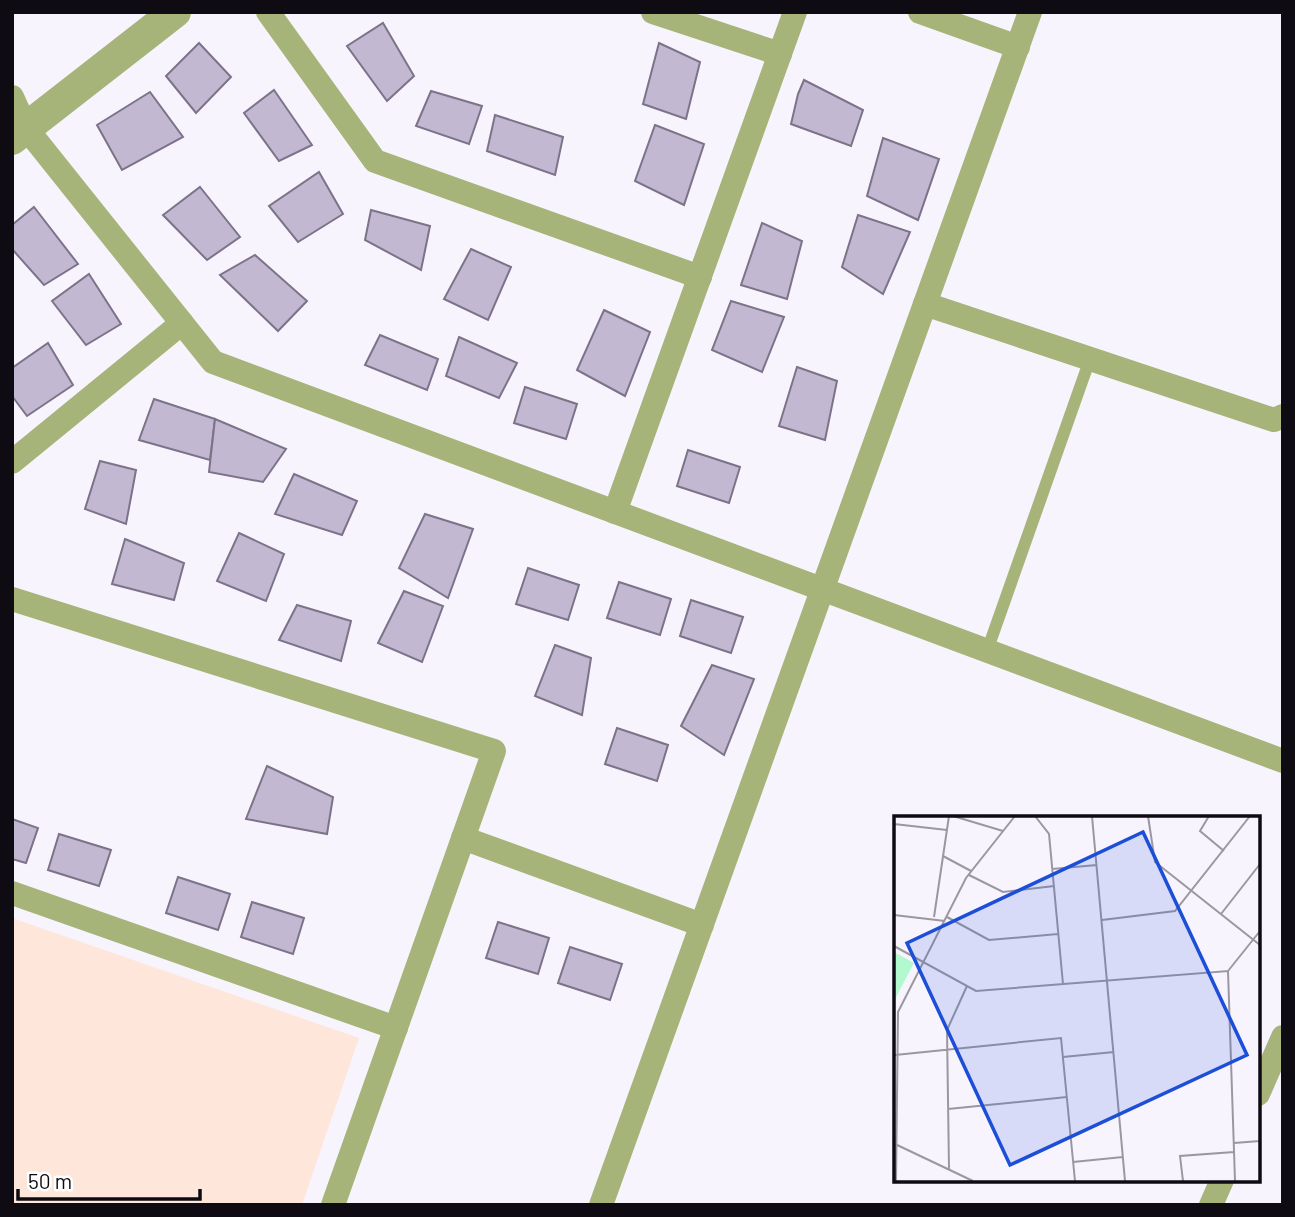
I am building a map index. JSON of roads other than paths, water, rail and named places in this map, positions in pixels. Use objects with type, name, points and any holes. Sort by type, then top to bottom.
[{"type":"street","points":[[19,134],[175,12]]},
{"type":"street","points":[[268,12],[375,161],[700,277]]},
{"type":"street","points":[[653,12],[780,54]]},
{"type":"street","points":[[615,512],[795,12]]},
{"type":"street","points":[[920,12],[1017,47]]},
{"type":"street","points":[[601,1205],[1030,12]]},
{"type":"street","points":[[12,97],[19,134],[213,362],[1283,761]]},
{"type":"street","points":[[925,304],[1274,420],[1283,416]]},
{"type":"street","points":[[12,462],[182,323]]},
{"type":"street","points":[[12,599],[494,751],[333,1205]]},
{"type":"street","points":[[463,838],[702,925]]},
{"type":"street","points":[[12,893],[396,1028]]},
{"type":"street","points":[[1260,1089],[1283,1037]]},
{"type":"street","points":[[1211,1205],[1221,1182]]},
{"type":"lane","points":[[987,651],[1090,359]]}]
